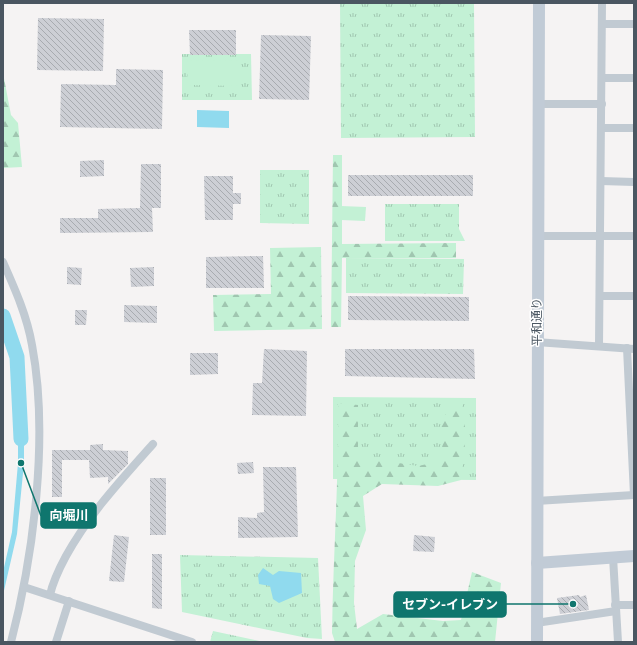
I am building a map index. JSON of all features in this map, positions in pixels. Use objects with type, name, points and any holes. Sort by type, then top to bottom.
[{"type":"street","name":"平和通り","points":[[536,642],[536,342],[539,3]]},
{"type":"street","points":[[600,346],[602,3]]},
{"type":"street","points":[[602,24],[634,24]]},
{"type":"street","points":[[602,78],[634,78]]},
{"type":"street","points":[[538,104],[602,104]]},
{"type":"street","points":[[601,128],[634,128]]},
{"type":"street","points":[[601,181],[634,182]]},
{"type":"street","points":[[537,236],[634,236]]},
{"type":"street","points":[[3,262],[16,291],[27,322],[36,375],[39,429],[35,503],[24,587],[11,642]]},
{"type":"street","points":[[600,296],[634,296]]},
{"type":"street","points":[[536,342],[630,348],[634,495],[536,501]]},
{"type":"street","points":[[50,596],[57,572],[88,520],[110,491],[153,444]]},
{"type":"street","points":[[537,564],[634,556]]},
{"type":"street","points":[[613,557],[618,642]]},
{"type":"street","points":[[24,587],[192,642]]},
{"type":"street","points":[[56,642],[69,601]]},
{"type":"street","points":[[536,623],[634,605]]},
{"type":"green space","points":[[340,3],[474,3],[475,137],[341,138]]},
{"type":"green space","points":[[182,54],[251,54],[252,100],[182,100]]},
{"type":"green space","points":[[188,60],[240,61],[240,86],[187,85]]},
{"type":"green space","points":[[3,73],[11,115],[18,123],[22,167],[3,168]]},
{"type":"green space","points":[[333,155],[342,155],[342,244],[456,243],[456,258],[342,258],[341,327],[331,327]]},
{"type":"green space","points":[[260,170],[309,170],[309,224],[260,223]]},
{"type":"green space","points":[[385,204],[459,204],[459,229],[465,241],[385,241]]},
{"type":"green space","points":[[341,206],[366,207],[365,221],[341,220]]},
{"type":"green space","points":[[321,247],[322,329],[214,331],[213,295],[271,294],[270,248]]},
{"type":"green space","points":[[346,258],[464,259],[463,294],[346,293]]},
{"type":"green space","points":[[333,397],[476,398],[476,480],[333,479]]},
{"type":"green space","points":[[454,398],[462,403],[466,435],[461,480],[438,486],[382,484],[363,496],[366,530],[355,561],[354,603],[357,629],[383,614],[443,621],[461,620],[472,572],[501,583],[495,642],[335,642],[332,633],[338,461],[338,403],[358,405],[358,460],[392,462],[418,466],[441,461],[443,437],[440,426]]},
{"type":"green space","points":[[180,555],[318,558],[322,639],[307,638],[182,612]]},
{"type":"green space","points":[[213,631],[264,642],[210,642]]},
{"type":"water","points":[[197,110],[229,111],[229,128],[197,127]]},
{"type":"water","points":[[18,420],[24,420],[24,463],[17,534],[3,595],[3,572],[12,532],[18,463]]},
{"type":"water","points":[[263,568],[273,575],[279,571],[301,573],[302,593],[279,603],[273,599],[270,586],[259,584],[258,575]]},
{"type":"building","points":[[38,18],[104,19],[103,71],[37,70]]},
{"type":"building","points":[[189,30],[236,30],[236,55],[190,55]]},
{"type":"building","points":[[261,35],[311,36],[309,100],[259,99]]},
{"type":"building","points":[[116,69],[163,70],[162,129],[60,127],[61,84],[116,85]]},
{"type":"building","points":[[104,160],[104,176],[80,177],[80,161]]},
{"type":"building","points":[[141,164],[161,164],[161,208],[152,208],[153,232],[60,233],[60,218],[98,218],[98,209],[140,208]]},
{"type":"building","points":[[348,175],[473,175],[473,196],[348,196]]},
{"type":"building","points":[[204,176],[233,176],[233,193],[241,193],[241,204],[233,204],[233,220],[205,220]]},
{"type":"building","points":[[263,256],[264,288],[206,288],[206,257]]},
{"type":"building","points":[[67,267],[82,268],[81,285],[67,284]]},
{"type":"building","points":[[154,267],[154,286],[131,287],[130,268]]},
{"type":"building","points":[[348,296],[469,297],[469,321],[348,320]]},
{"type":"building","points":[[124,305],[157,306],[157,323],[124,322]]},
{"type":"building","points":[[75,310],[87,310],[86,325],[75,325]]},
{"type":"building","points":[[264,349],[307,351],[306,416],[252,415],[253,383],[262,383]]},
{"type":"building","points":[[345,349],[474,349],[475,379],[345,376]]},
{"type":"building","points":[[190,353],[218,353],[218,374],[190,375]]},
{"type":"building","points":[[103,444],[103,450],[128,451],[128,464],[108,484],[108,477],[90,478],[89,460],[62,460],[62,497],[52,497],[52,450],[90,450],[90,445]]},
{"type":"building","points":[[253,462],[254,473],[238,474],[237,463]]},
{"type":"building","points":[[263,467],[296,467],[298,537],[238,538],[238,517],[257,518],[257,513],[264,512]]},
{"type":"building","points":[[150,478],[166,478],[166,535],[150,535]]},
{"type":"building","points":[[114,535],[129,537],[124,582],[109,581]]},
{"type":"building","points":[[414,535],[435,537],[434,552],[413,551]]},
{"type":"building","points":[[152,554],[162,554],[162,609],[152,608]]},
{"type":"building","points":[[579,595],[580,597],[586,595],[589,610],[560,614],[557,598]]},
{"type":"waterway","points":[[3,316],[17,357],[21,439]]},
{"type":"place","name":"向堀川","points":[[21,463]]},
{"type":"place","name":"セブン-イレブン","points":[[573,604]]}]
